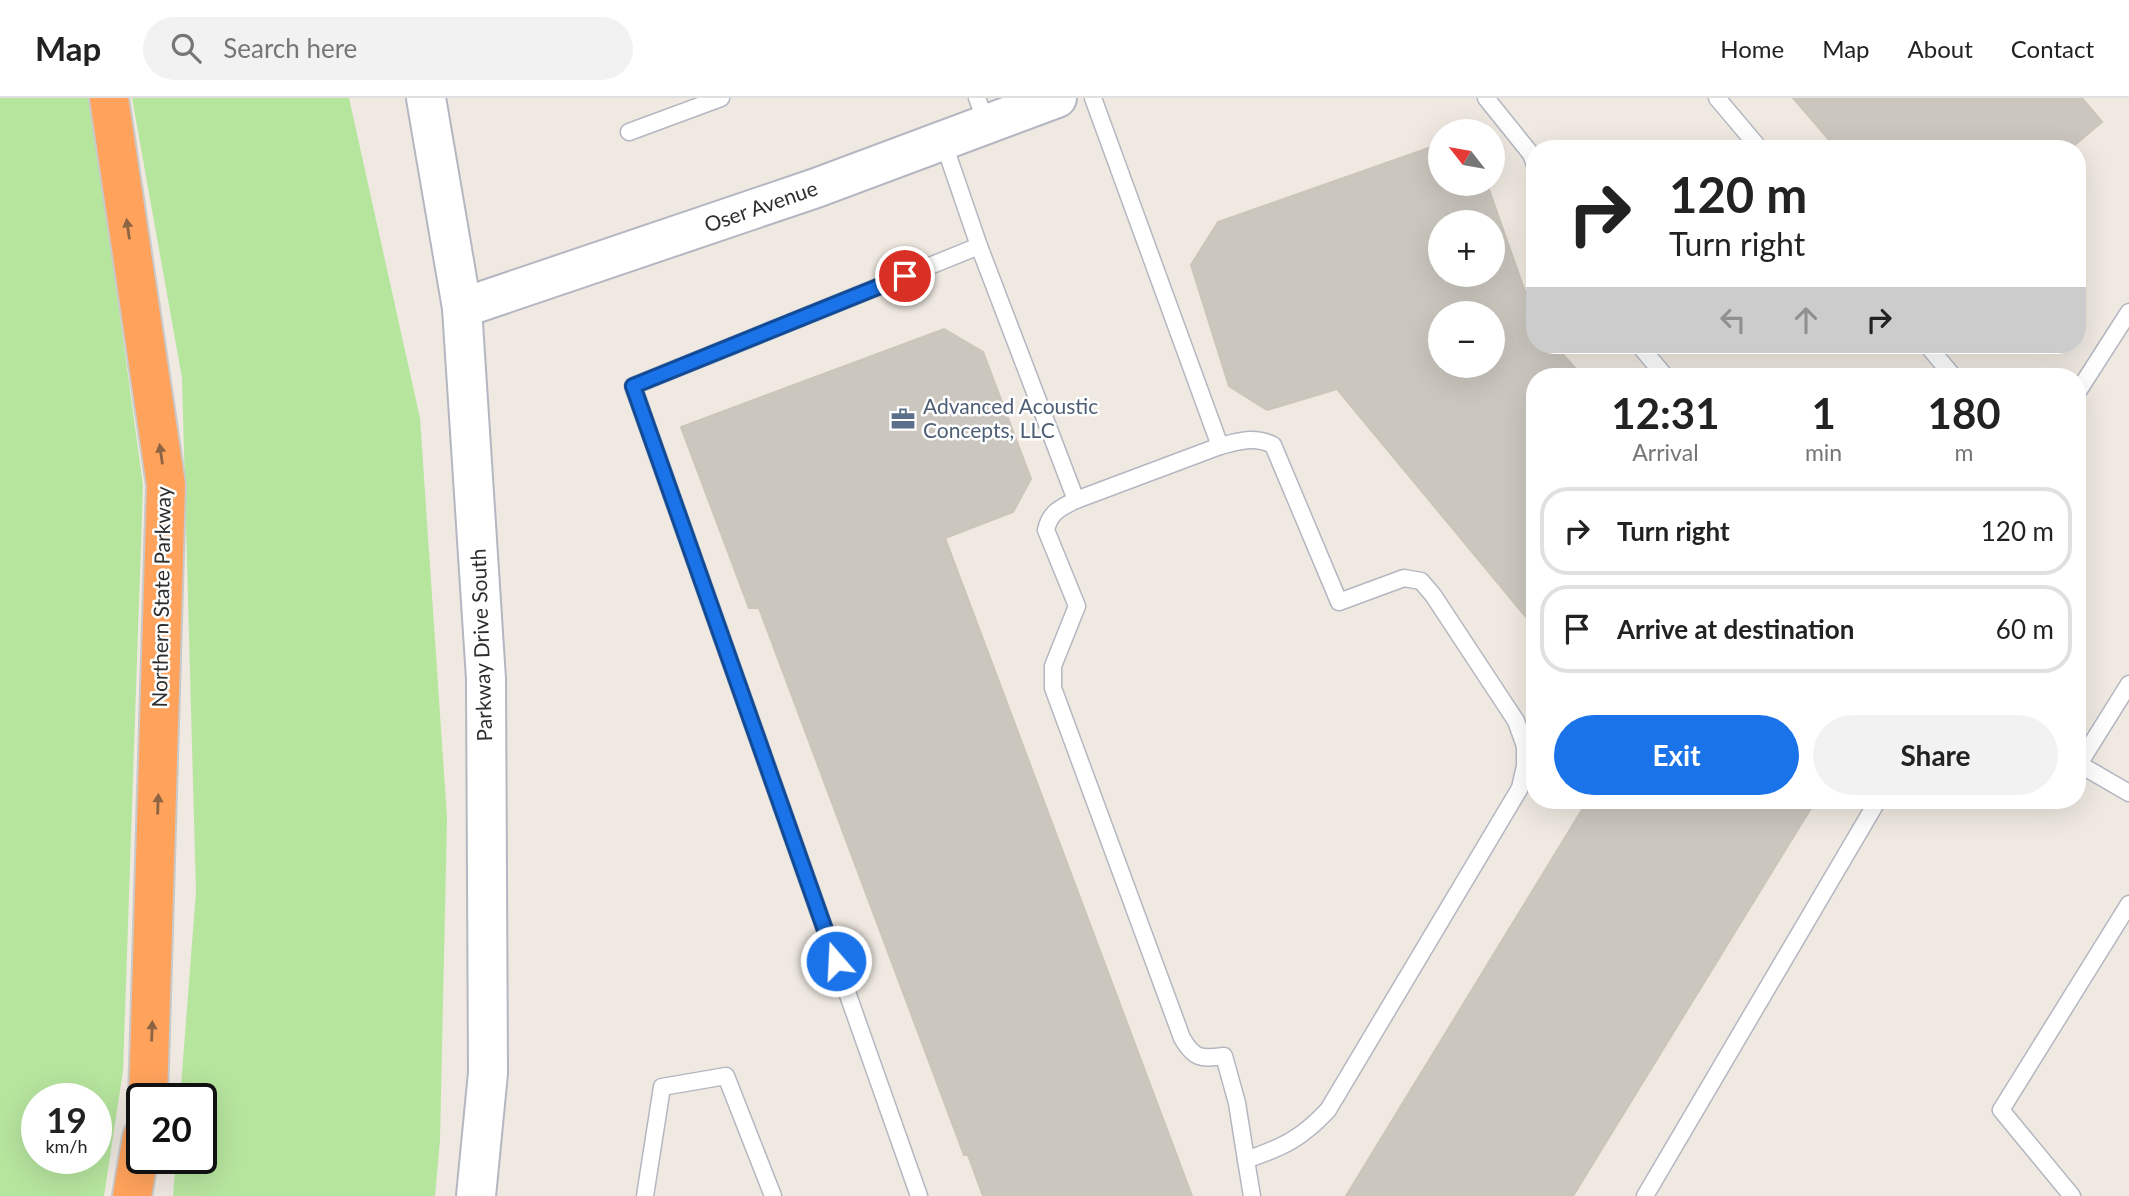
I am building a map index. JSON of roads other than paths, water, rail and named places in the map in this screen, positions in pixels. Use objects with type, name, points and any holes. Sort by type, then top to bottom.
[{"type":"highway","name":"Northern State Parkway","points":[[109,98],[166,485],[148,1083]]},
{"type":"highway","points":[[132,1196],[136,1174]]},
{"type":"street","name":"Parkway Drive South","points":[[426,98],[462,308],[486,678],[488,1073],[477,1196]]},
{"type":"street","name":"Oser Avenue","points":[[462,308],[816,188],[943,141],[982,111],[1058,98]]},
{"type":"lane","points":[[629,132],[721,98]]},
{"type":"lane","points":[[1093,98],[1220,446]]},
{"type":"lane","points":[[1486,98],[1526,148]]},
{"type":"lane","points":[[1717,98],[1752,140]]},
{"type":"lane","points":[[943,141],[979,246],[1076,500]]},
{"type":"lane","points":[[919,1196],[633,386],[979,246]]},
{"type":"lane","points":[[2086,379],[2129,312]]},
{"type":"lane","points":[[1647,354],[1658,368]]},
{"type":"lane","points":[[1935,354],[1947,368]]},
{"type":"lane","points":[[1246,1160],[1284,1147],[1311,1129],[1328,1110],[1520,788],[1525,766],[1525,746],[1516,721],[1433,595],[1421,581],[1404,578],[1339,603],[1273,445],[1262,440],[1247,439],[1220,446],[1076,500],[1055,510],[1048,520],[1046,530],[1077,606],[1053,666],[1053,688],[1182,1038],[1189,1051],[1203,1059],[1224,1056],[1237,1103],[1246,1160],[1252,1196]]},
{"type":"lane","points":[[2086,753],[2129,684]]},
{"type":"lane","points":[[2086,768],[2129,793]]},
{"type":"lane","points":[[1645,1196],[1873,809]]},
{"type":"lane","points":[[2072,1196],[2001,1110],[2129,904]]},
{"type":"lane","points":[[645,1196],[662,1087],[726,1076],[773,1196]]},
{"type":"place","name":"Advanced Acoustic Concepts, LLC","points":[[903,419]]}]
